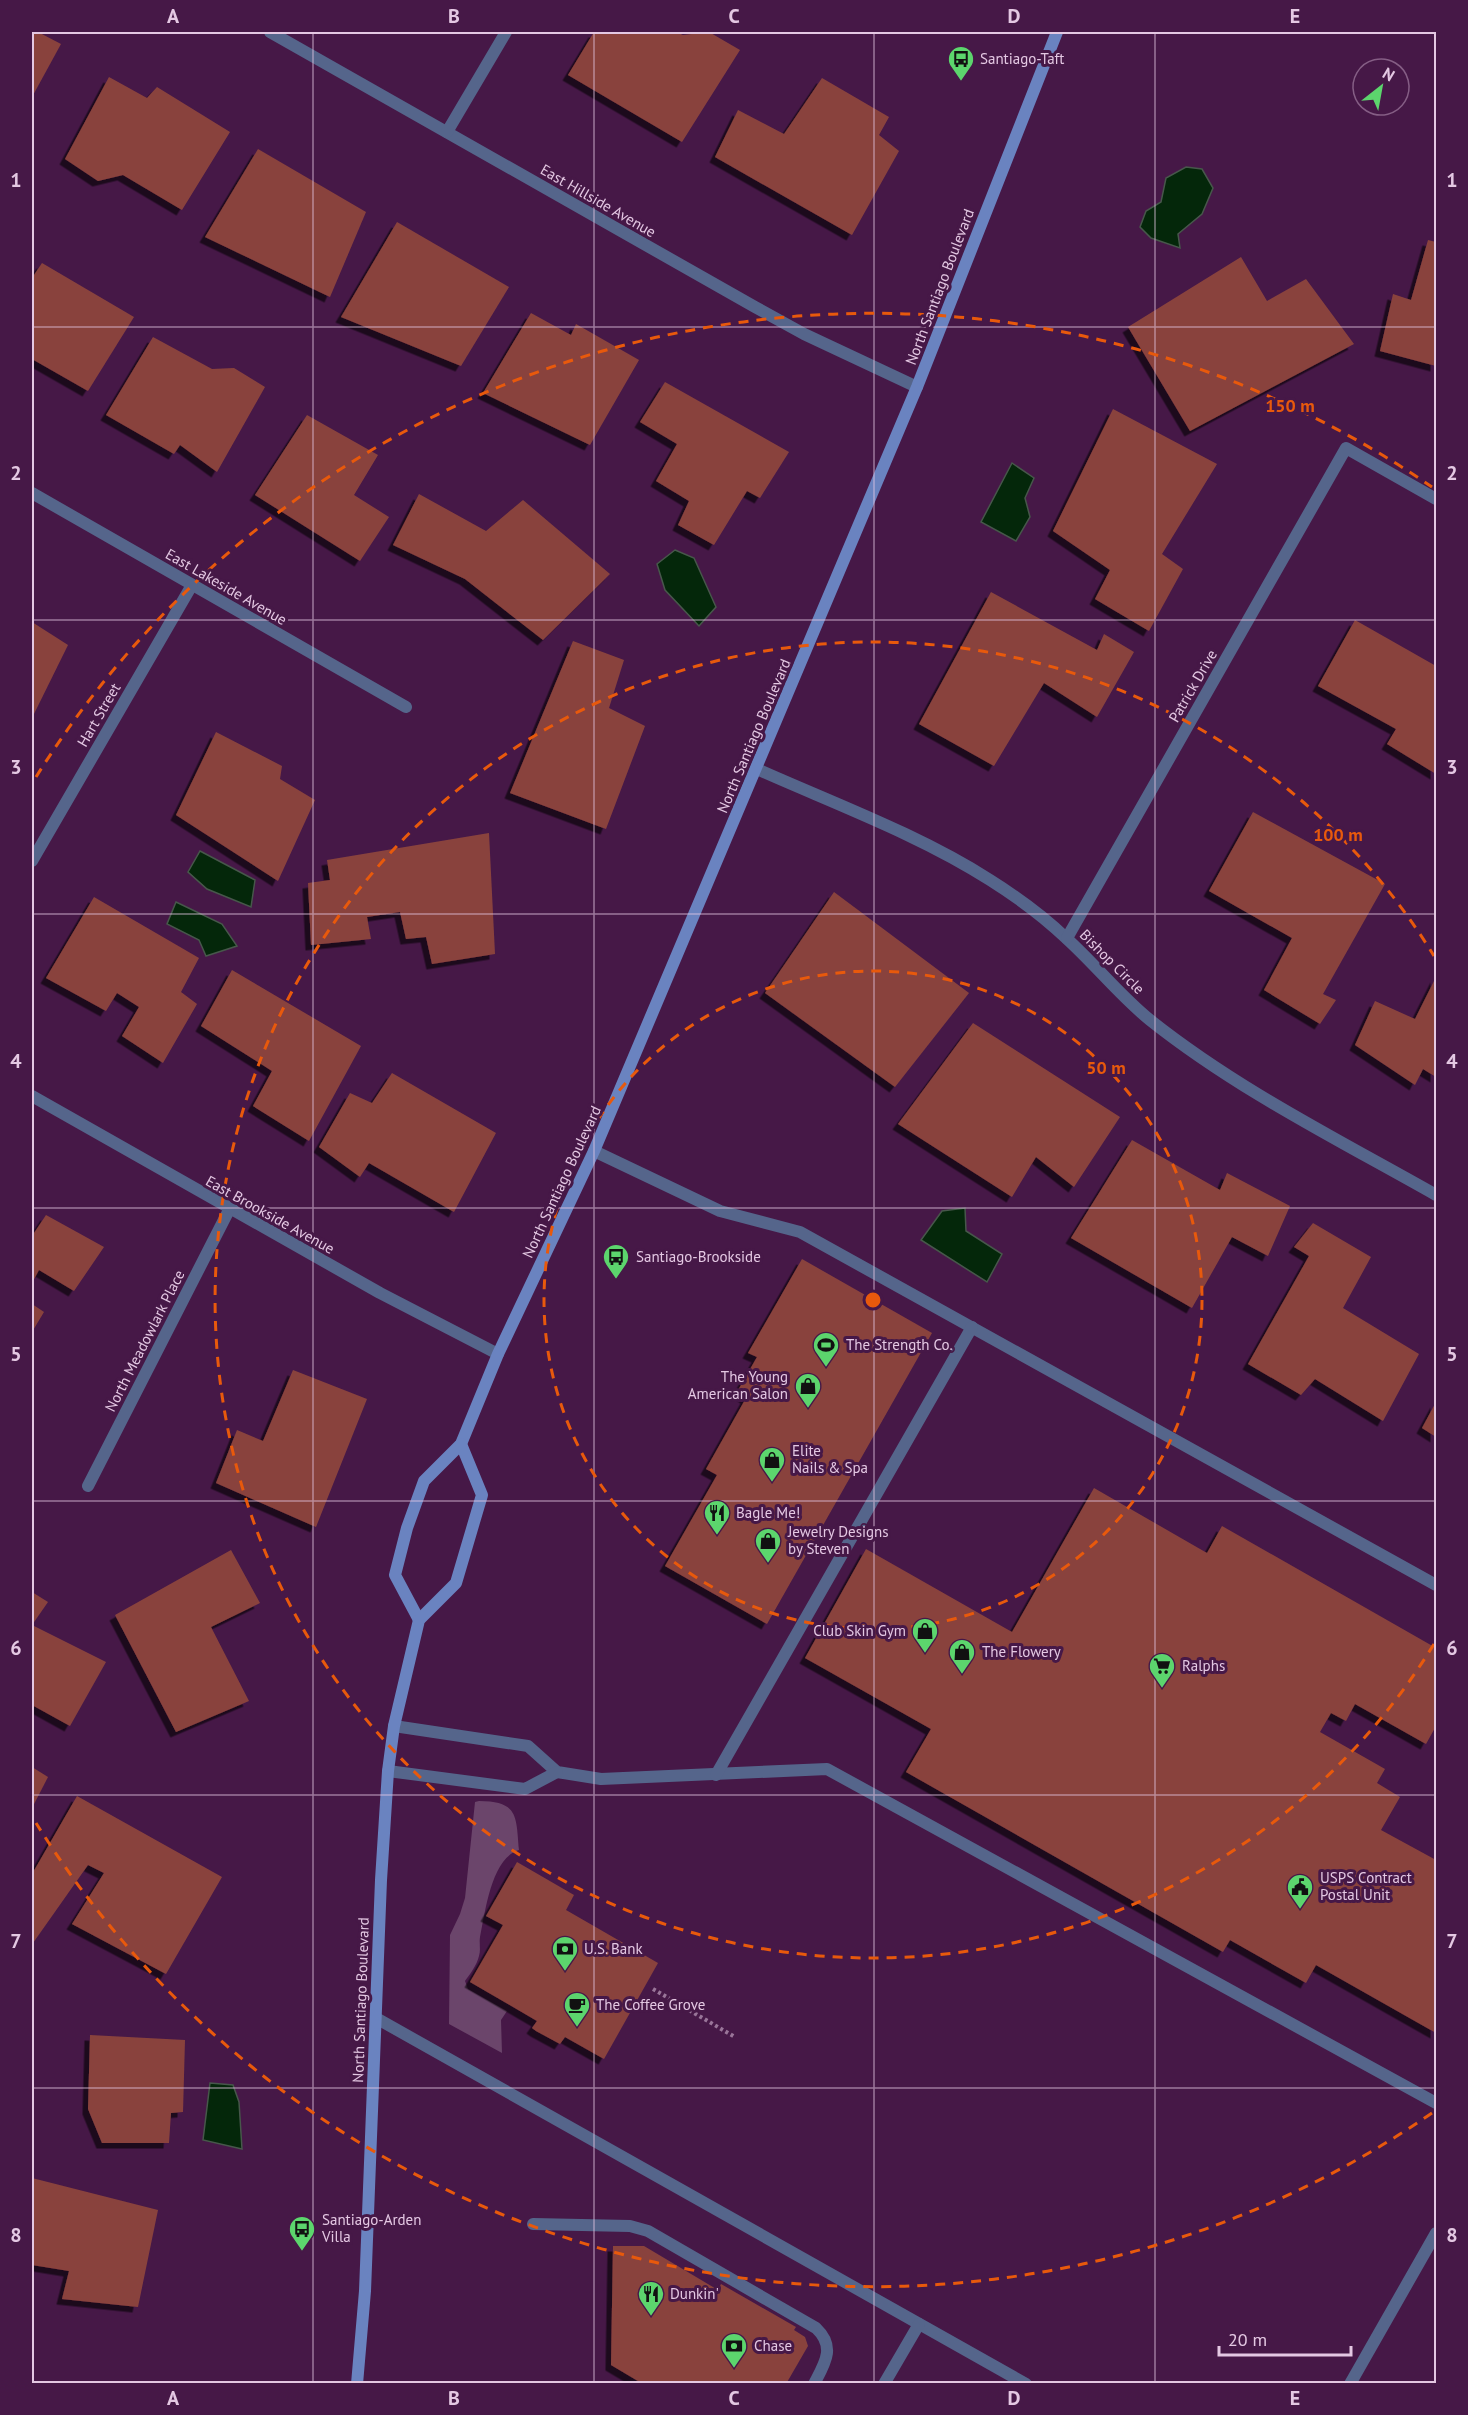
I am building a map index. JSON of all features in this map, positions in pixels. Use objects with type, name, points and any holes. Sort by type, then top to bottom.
[{"type":"main road","name":"North Santiago Boulevard","points":[[357,2384],[364,2291],[381,1880],[388,1771],[394,1726],[419,1620],[394,1575],[407,1528],[424,1481],[461,1444],[498,1354],[594,1151],[917,387],[1057,32]]},
{"type":"main road","points":[[419,1620],[456,1583],[482,1495],[461,1444]]},
{"type":"street","name":"East Hillside Avenue","points":[[270,32],[804,334],[917,387]]},
{"type":"street","points":[[447,132],[506,32]]},
{"type":"street","name":"Patrick Drive","points":[[1066,938],[1346,448],[1437,499]]},
{"type":"street","name":"East Lakeside Avenue","points":[[32,493],[406,707]]},
{"type":"street","name":"Hart Street","points":[[32,861],[192,585]]},
{"type":"street","name":"Bishop Circle","points":[[757,769],[949,855],[990,880],[1030,907],[1066,938],[1148,1018],[1193,1053],[1247,1088],[1437,1195]]},
{"type":"street","name":"East Brookside Avenue","points":[[32,1096],[229,1210],[415,1312],[498,1354]]},
{"type":"street","points":[[594,1151],[720,1211],[800,1232],[1437,1585]]},
{"type":"street","name":"North Meadowlark Place","points":[[88,1486],[229,1210]]},
{"type":"street","points":[[716,1774],[972,1327]]},
{"type":"street","points":[[394,1726],[528,1746],[557,1772],[601,1779],[827,1769],[1437,2103]]},
{"type":"street","points":[[388,1771],[525,1789],[557,1772]]},
{"type":"street","points":[[376,2018],[1026,2384]]},
{"type":"street","points":[[533,2224],[630,2226],[638,2227],[658,2237],[816,2328],[824,2336],[828,2351],[814,2384]]},
{"type":"street","points":[[1350,2384],[1437,2233]]},
{"type":"street","points":[[884,2384],[919,2324]]},
{"type":"path","points":[[653,1989],[735,2037]]},
{"type":"shaded area","points":[[1186,167],[1202,169],[1213,188],[1202,214],[1178,234],[1180,248],[1151,238],[1140,227],[1146,211],[1161,202],[1166,178]]},
{"type":"shaded area","points":[[1012,463],[1034,478],[1025,498],[1030,517],[1016,541],[981,522]]},
{"type":"shaded area","points":[[675,550],[694,558],[716,607],[699,626],[665,590],[657,564]]},
{"type":"shaded area","points":[[200,851],[255,880],[251,907],[207,889],[188,872]]},
{"type":"shaded area","points":[[176,902],[222,924],[237,946],[206,956],[199,940],[167,924]]},
{"type":"shaded area","points":[[965,1208],[966,1231],[1002,1254],[987,1282],[921,1240],[942,1211]]},
{"type":"shaded area","points":[[475,1802],[502,1804],[508,1808],[516,1820],[518,1838],[519,1850],[509,1855],[502,1864],[491,1888],[484,1915],[478,1959],[465,1981],[468,1989],[507,2011],[501,2020],[502,2053],[449,2024],[450,1935],[465,1898]]},
{"type":"shaded area","points":[[210,2083],[233,2085],[239,2102],[242,2149],[203,2140]]},
{"type":"building","points":[[32,32],[38,32],[61,44],[32,97]]},
{"type":"building","points":[[594,32],[676,32],[683,35],[709,32],[740,50],[682,142],[568,75]]},
{"type":"building","points":[[109,77],[147,98],[157,87],[230,132],[182,210],[123,175],[98,181],[65,159]]},
{"type":"building","points":[[822,78],[889,117],[879,135],[899,151],[852,235],[715,157],[738,110],[784,134]]},
{"type":"building","points":[[258,149],[366,212],[330,297],[205,237]]},
{"type":"building","points":[[397,222],[509,287],[461,366],[341,317]]},
{"type":"building","points":[[1428,240],[1436,242],[1436,366],[1380,351],[1393,294],[1411,300]]},
{"type":"building","points":[[1241,257],[1267,301],[1306,279],[1354,344],[1190,431],[1128,327]]},
{"type":"building","points":[[42,263],[134,317],[88,391],[32,359],[32,278]]},
{"type":"building","points":[[531,313],[571,335],[576,324],[639,360],[590,445],[483,393]]},
{"type":"building","points":[[153,337],[212,369],[234,368],[265,387],[217,472],[180,445],[174,454],[106,415]]},
{"type":"building","points":[[665,382],[789,452],[760,498],[747,491],[714,545],[678,525],[689,501],[656,481],[677,444],[640,422]]},
{"type":"building","points":[[1113,409],[1217,464],[1162,554],[1183,569],[1149,631],[1095,599],[1110,570],[1053,531]]},
{"type":"building","points":[[307,415],[378,455],[354,495],[389,517],[360,561],[255,495]]},
{"type":"building","points":[[419,494],[486,531],[523,500],[610,574],[543,640],[465,579],[393,545]]},
{"type":"building","points":[[991,592],[1097,650],[1104,634],[1134,652],[1097,717],[1044,683],[994,766],[919,724]]},
{"type":"building","points":[[1355,620],[1436,666],[1436,774],[1387,744],[1396,729],[1318,686]]},
{"type":"building","points":[[32,622],[68,645],[32,718]]},
{"type":"building","points":[[573,641],[624,660],[609,708],[645,726],[606,829],[510,793]]},
{"type":"building","points":[[216,732],[282,766],[280,779],[315,800],[278,881],[176,815]]},
{"type":"building","points":[[1253,812],[1385,884],[1323,994],[1336,1000],[1320,1024],[1264,990],[1292,938],[1209,891]]},
{"type":"building","points":[[489,833],[495,954],[432,964],[426,937],[406,939],[400,912],[367,917],[371,939],[311,945],[308,883],[330,880],[327,860]]},
{"type":"building","points":[[834,892],[969,993],[895,1087],[765,993]]},
{"type":"building","points":[[94,897],[199,958],[181,992],[197,1004],[163,1063],[122,1036],[139,1007],[117,993],[106,1011],[46,978]]},
{"type":"building","points":[[232,970],[361,1046],[309,1141],[253,1106],[272,1071],[201,1026]]},
{"type":"building","points":[[1436,977],[1436,1077],[1423,1069],[1415,1085],[1355,1045],[1375,1001],[1415,1019]]},
{"type":"building","points":[[973,1023],[1120,1117],[1074,1187],[1036,1157],[1012,1197],[898,1124]]},
{"type":"building","points":[[392,1073],[496,1133],[454,1212],[369,1163],[360,1177],[319,1147],[350,1093],[372,1103]]},
{"type":"building","points":[[1132,1140],[1220,1190],[1227,1173],[1290,1206],[1268,1256],[1232,1237],[1192,1308],[1071,1238]]},
{"type":"building","points":[[46,1215],[104,1247],[74,1291],[39,1270],[32,1283],[32,1236]]},
{"type":"building","points":[[1313,1223],[1371,1257],[1343,1308],[1419,1354],[1383,1421],[1315,1379],[1301,1395],[1248,1364],[1309,1256],[1294,1247]]},
{"type":"building","points":[[802,1259],[932,1333],[767,1624],[665,1566],[717,1475],[706,1469],[746,1398],[737,1392],[757,1357],[748,1353]]},
{"type":"building","points":[[32,1304],[44,1312],[32,1332]]},
{"type":"building","points":[[293,1370],[367,1399],[316,1527],[216,1483],[237,1430],[263,1441]]},
{"type":"building","points":[[1436,1402],[1436,1437],[1422,1428]]},
{"type":"building","points":[[1094,1488],[1207,1553],[1222,1526],[1436,1648],[1436,1726],[1426,1744],[1355,1704],[1346,1721],[1331,1713],[1320,1732],[1385,1769],[1377,1783],[1400,1797],[1381,1830],[1436,1860],[1436,2033],[1316,1965],[1306,1983],[1230,1940],[1223,1952],[906,1772],[931,1729],[805,1658],[866,1549],[1012,1632]]},
{"type":"building","points":[[231,1550],[260,1603],[211,1627],[249,1701],[176,1732],[115,1615]]},
{"type":"building","points":[[32,1592],[48,1602],[32,1625]]},
{"type":"building","points":[[32,1625],[106,1662],[70,1726],[32,1705]]},
{"type":"building","points":[[32,1767],[48,1777],[32,1808]]},
{"type":"building","points":[[77,1796],[222,1877],[166,1974],[72,1924],[104,1873],[88,1865],[32,1942],[32,1874]]},
{"type":"building","points":[[517,1862],[574,1895],[566,1910],[658,1963],[604,2059],[565,2037],[560,2044],[536,2031],[532,2028],[537,2021],[470,1982],[503,1925],[486,1916]]},
{"type":"building","points":[[90,2035],[185,2040],[183,2112],[171,2113],[169,2143],[102,2143],[88,2109]]},
{"type":"building","points":[[32,2178],[158,2210],[138,2307],[62,2299],[69,2271],[32,2265]]},
{"type":"building","points":[[613,2246],[644,2246],[718,2290],[721,2284],[796,2327],[794,2330],[805,2337],[808,2346],[786,2384],[643,2384],[611,2365]]},
{"type":"place","name":"Santiago-Taft","points":[[961,82]]},
{"type":"place","name":"Santiago-Brookside","points":[[616,1280]]},
{"type":"place","name":"The Strength Co.","points":[[826,1368]]},
{"type":"place","name":"The Young American Salon","points":[[808,1409]]},
{"type":"place","name":"Elite Nails & Spa","points":[[772,1483]]},
{"type":"place","name":"Bagle Me!","points":[[717,1536]]},
{"type":"place","name":"Jewelry Designs by Steven","points":[[768,1564]]},
{"type":"place","name":"Club Skin Gym","points":[[925,1654]]},
{"type":"place","name":"The Flowery","points":[[962,1675]]},
{"type":"place","name":"Ralphs","points":[[1162,1689]]},
{"type":"place","name":"USPS Contract Postal Unit","points":[[1300,1910]]},
{"type":"place","name":"U.S. Bank","points":[[565,1972]]},
{"type":"place","name":"The Coffee Grove","points":[[577,2028]]},
{"type":"place","name":"Santiago-Arden Villa","points":[[302,2252]]},
{"type":"place","name":"Dunkin'","points":[[651,2317]]},
{"type":"place","name":"Chase","points":[[734,2369]]}]
